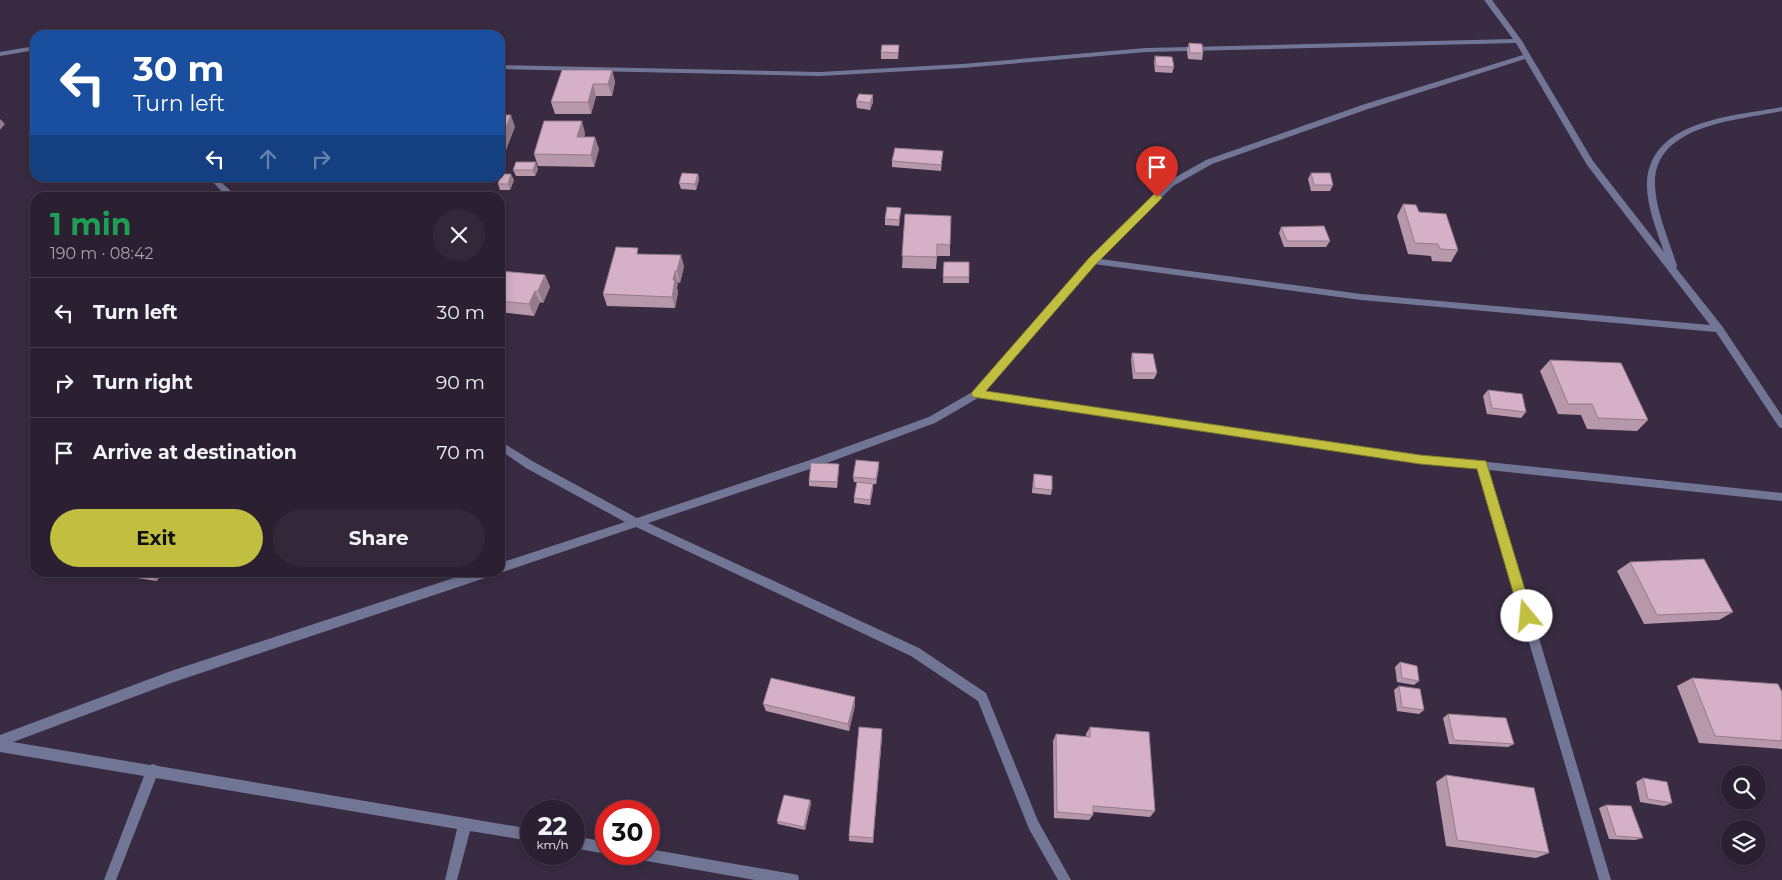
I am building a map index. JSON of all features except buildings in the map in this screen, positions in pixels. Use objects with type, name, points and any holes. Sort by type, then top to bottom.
[{"type":"street","points":[[1488,0],[1518,41],[1590,163],[1719,329],[1782,424]]},
{"type":"street","points":[[505,67],[820,74],[962,66],[1146,50],[1518,41]]},
{"type":"street","points":[[0,54],[30,49]]},
{"type":"street","points":[[505,566],[812,464],[932,420],[976,394],[1092,261],[1170,184],[1210,162],[1365,107],[1527,56]]},
{"type":"street","points":[[1674,272],[1652,195],[1652,174],[1658,155],[1666,144],[1692,128],[1708,123],[1782,109]]},
{"type":"street","points":[[217,182],[228,192]]},
{"type":"street","points":[[1092,261],[1360,297],[1719,329]]},
{"type":"street","points":[[976,394],[1420,460],[1782,497]]},
{"type":"street","points":[[505,448],[530,465],[637,523],[914,652],[982,697],[1033,825],[1065,880]]},
{"type":"street","points":[[1482,465],[1605,880]]},
{"type":"street","points":[[0,741],[171,677],[473,577]]},
{"type":"street","points":[[0,746],[520,833]]},
{"type":"street","points":[[110,880],[152,770]]},
{"type":"street","points":[[451,880],[465,824]]},
{"type":"street","points":[[660,857],[793,880]]},
{"type":"route","points":[[1157,197],[1092,261],[976,394],[1420,460],[1482,465],[1527,616]]}]
